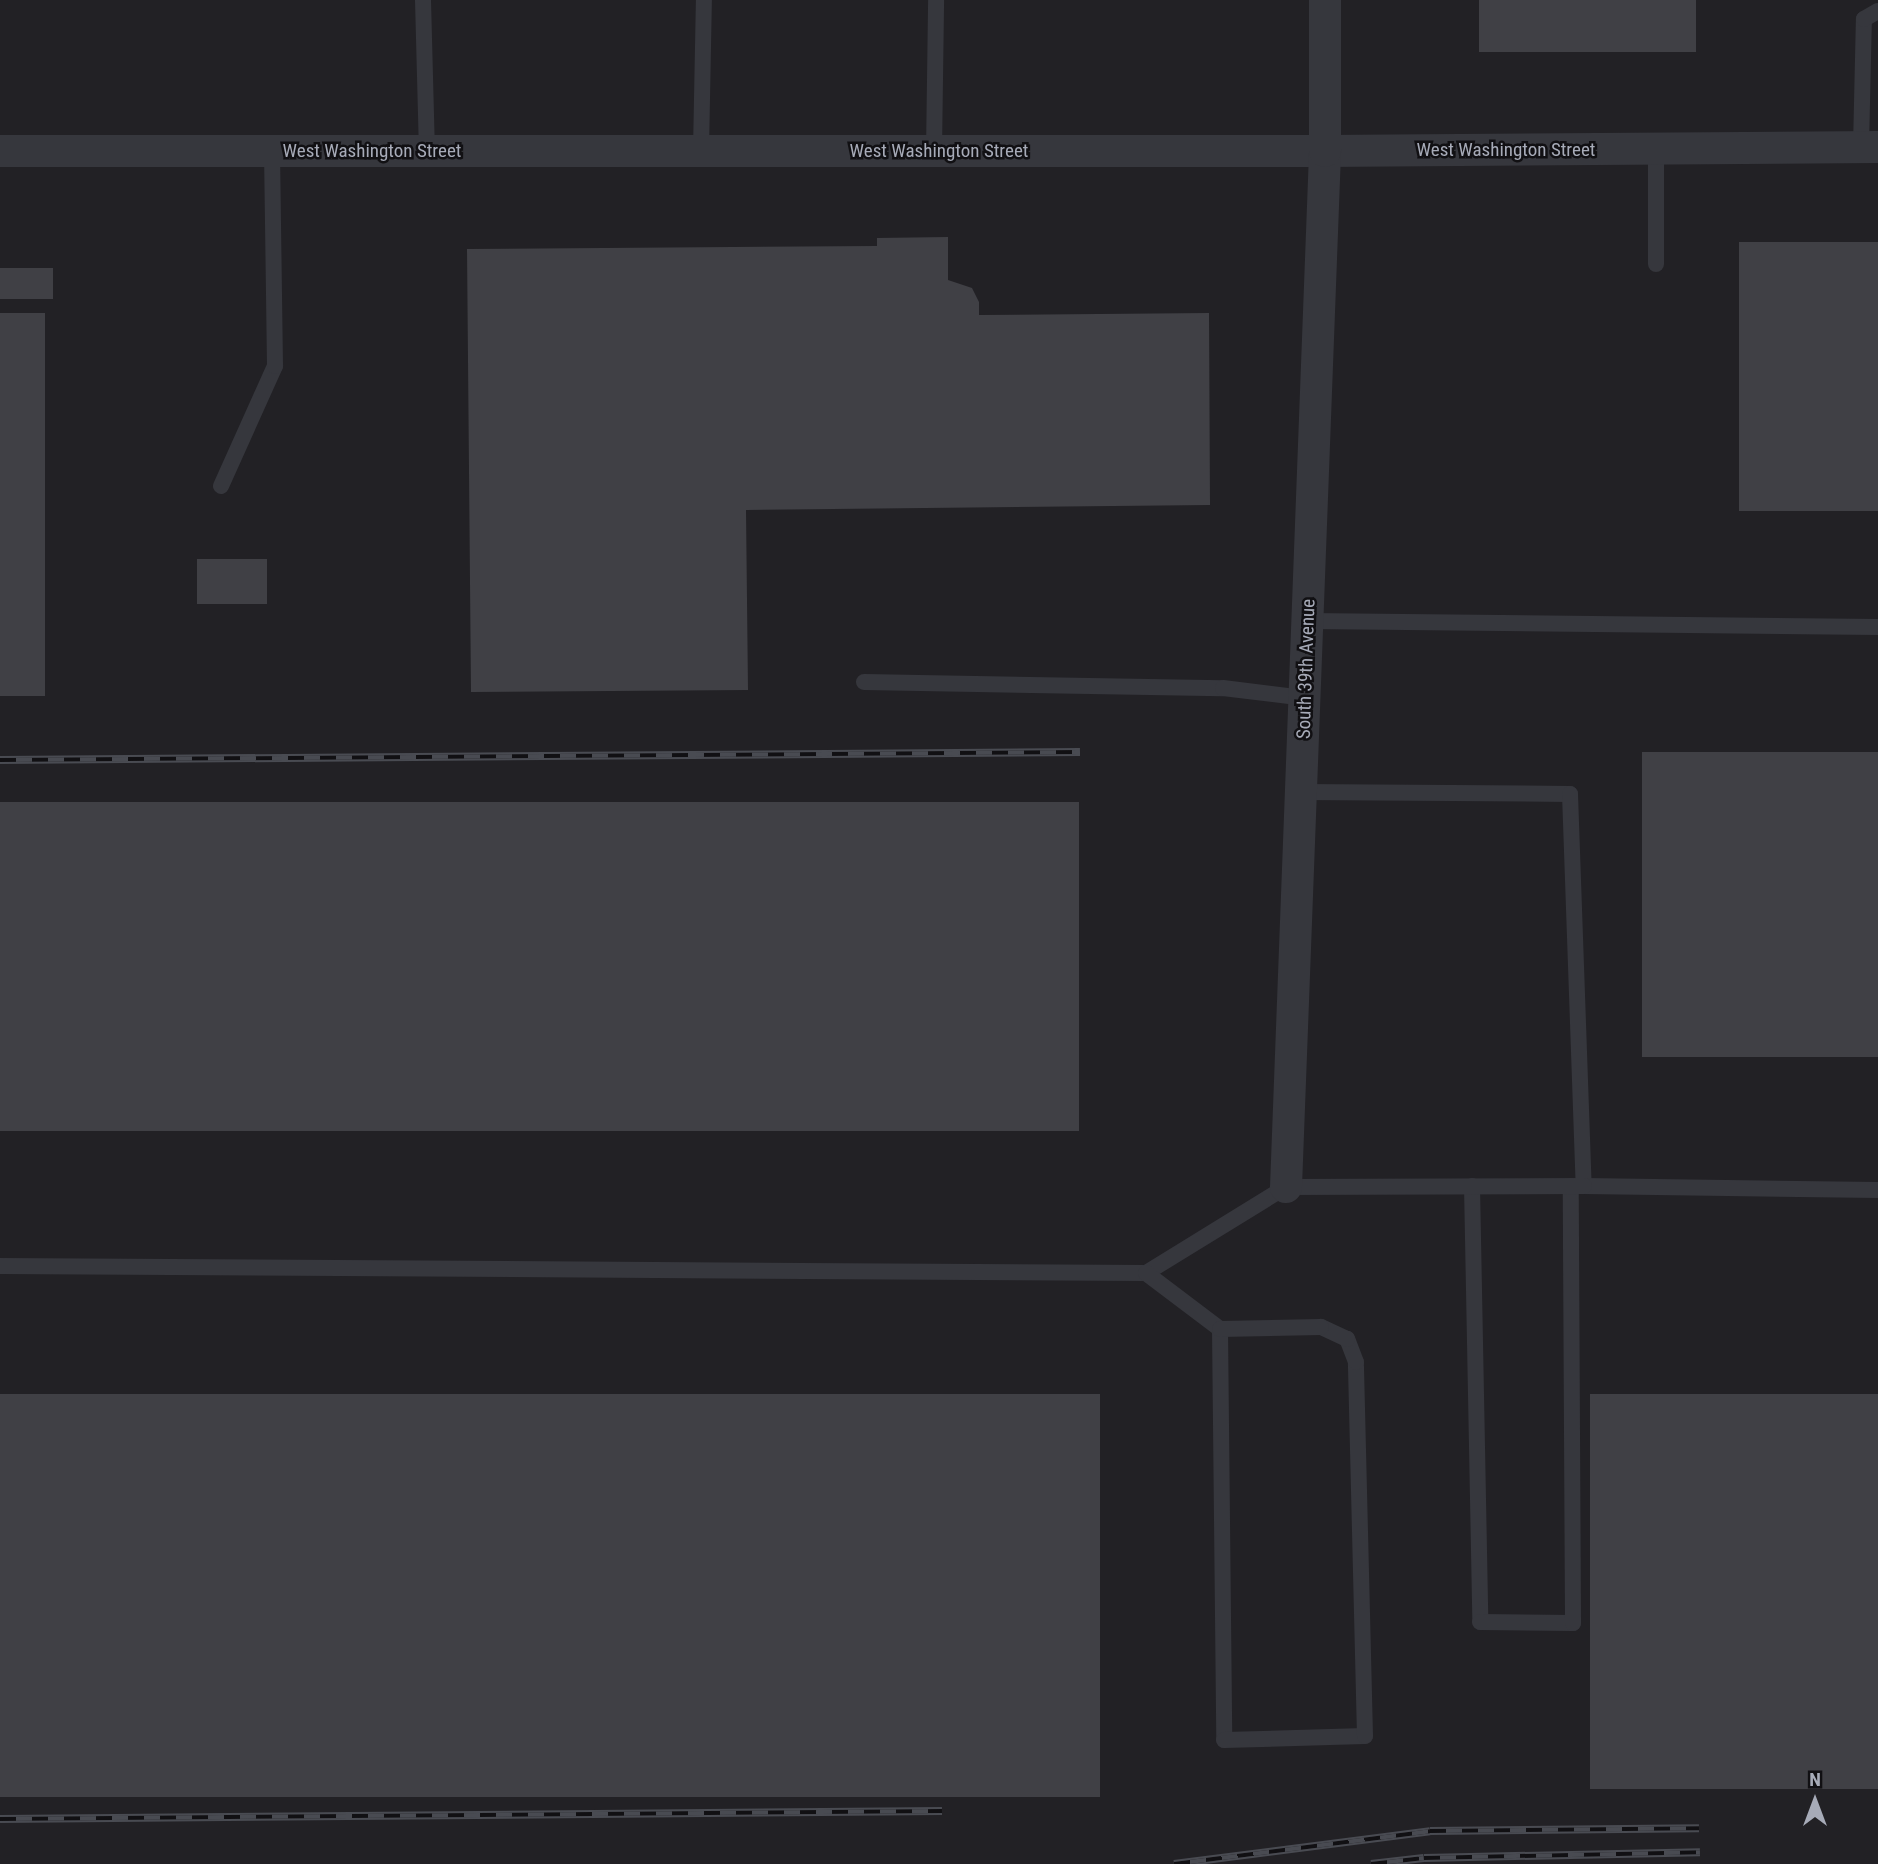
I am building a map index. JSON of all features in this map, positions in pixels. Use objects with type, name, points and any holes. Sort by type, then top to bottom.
[{"type":"street","name":"South 39th Avenue","points":[[1286,1187],[1325,152],[1325,0]]},
{"type":"street","name":"West Washington Street","points":[[0,152],[1325,152],[1870,147]]},
{"type":"lane","points":[[423,0],[427,152]]},
{"type":"lane","points":[[701,152],[704,0]]},
{"type":"lane","points":[[934,152],[936,0]]},
{"type":"lane","points":[[1870,147],[1864,19],[1878,11]]},
{"type":"lane","points":[[1656,149],[1656,264]]},
{"type":"lane","points":[[221,486],[275,366],[272,152]]},
{"type":"lane","points":[[1308,621],[1878,627]]},
{"type":"lane","points":[[864,682],[1223,688],[1305,698]]},
{"type":"lane","points":[[1301,792],[1570,794],[1578,1186],[1573,1623],[1480,1622],[1472,1186]]},
{"type":"lane","points":[[0,1266],[1146,1273],[1286,1187],[1578,1186],[1878,1190]]},
{"type":"lane","points":[[1146,1273],[1220,1329],[1321,1327],[1347,1339],[1356,1362],[1365,1736],[1224,1740],[1220,1329]]},
{"type":"shaded area","points":[[0,0],[1878,0],[1878,1864],[0,1864]]},
{"type":"building","points":[[1479,0],[1696,0],[1696,52],[1479,52]]},
{"type":"building","points":[[948,237],[948,280],[972,288],[979,302],[979,315],[1209,313],[1210,505],[746,510],[748,690],[471,692],[467,249],[877,246],[877,238]]},
{"type":"building","points":[[1739,242],[1878,242],[1878,511],[1739,511]]},
{"type":"building","points":[[0,268],[53,268],[53,299],[0,299]]},
{"type":"building","points":[[0,313],[45,313],[45,696],[0,696]]},
{"type":"building","points":[[197,559],[267,559],[267,604],[197,604]]},
{"type":"building","points":[[1642,752],[1878,752],[1878,1057],[1642,1057]]},
{"type":"building","points":[[0,802],[1079,802],[1079,1131],[0,1131]]},
{"type":"building","points":[[0,1394],[1100,1394],[1100,1797],[0,1797]]},
{"type":"building","points":[[1590,1394],[1878,1394],[1878,1789],[1590,1789]]},
{"type":"railway","points":[[0,760],[1080,752]]},
{"type":"railway","points":[[0,1819],[942,1811]]},
{"type":"railway","points":[[1174,1864],[1430,1831],[1699,1828]]},
{"type":"railway","points":[[1371,1864],[1424,1858],[1700,1852]]}]
